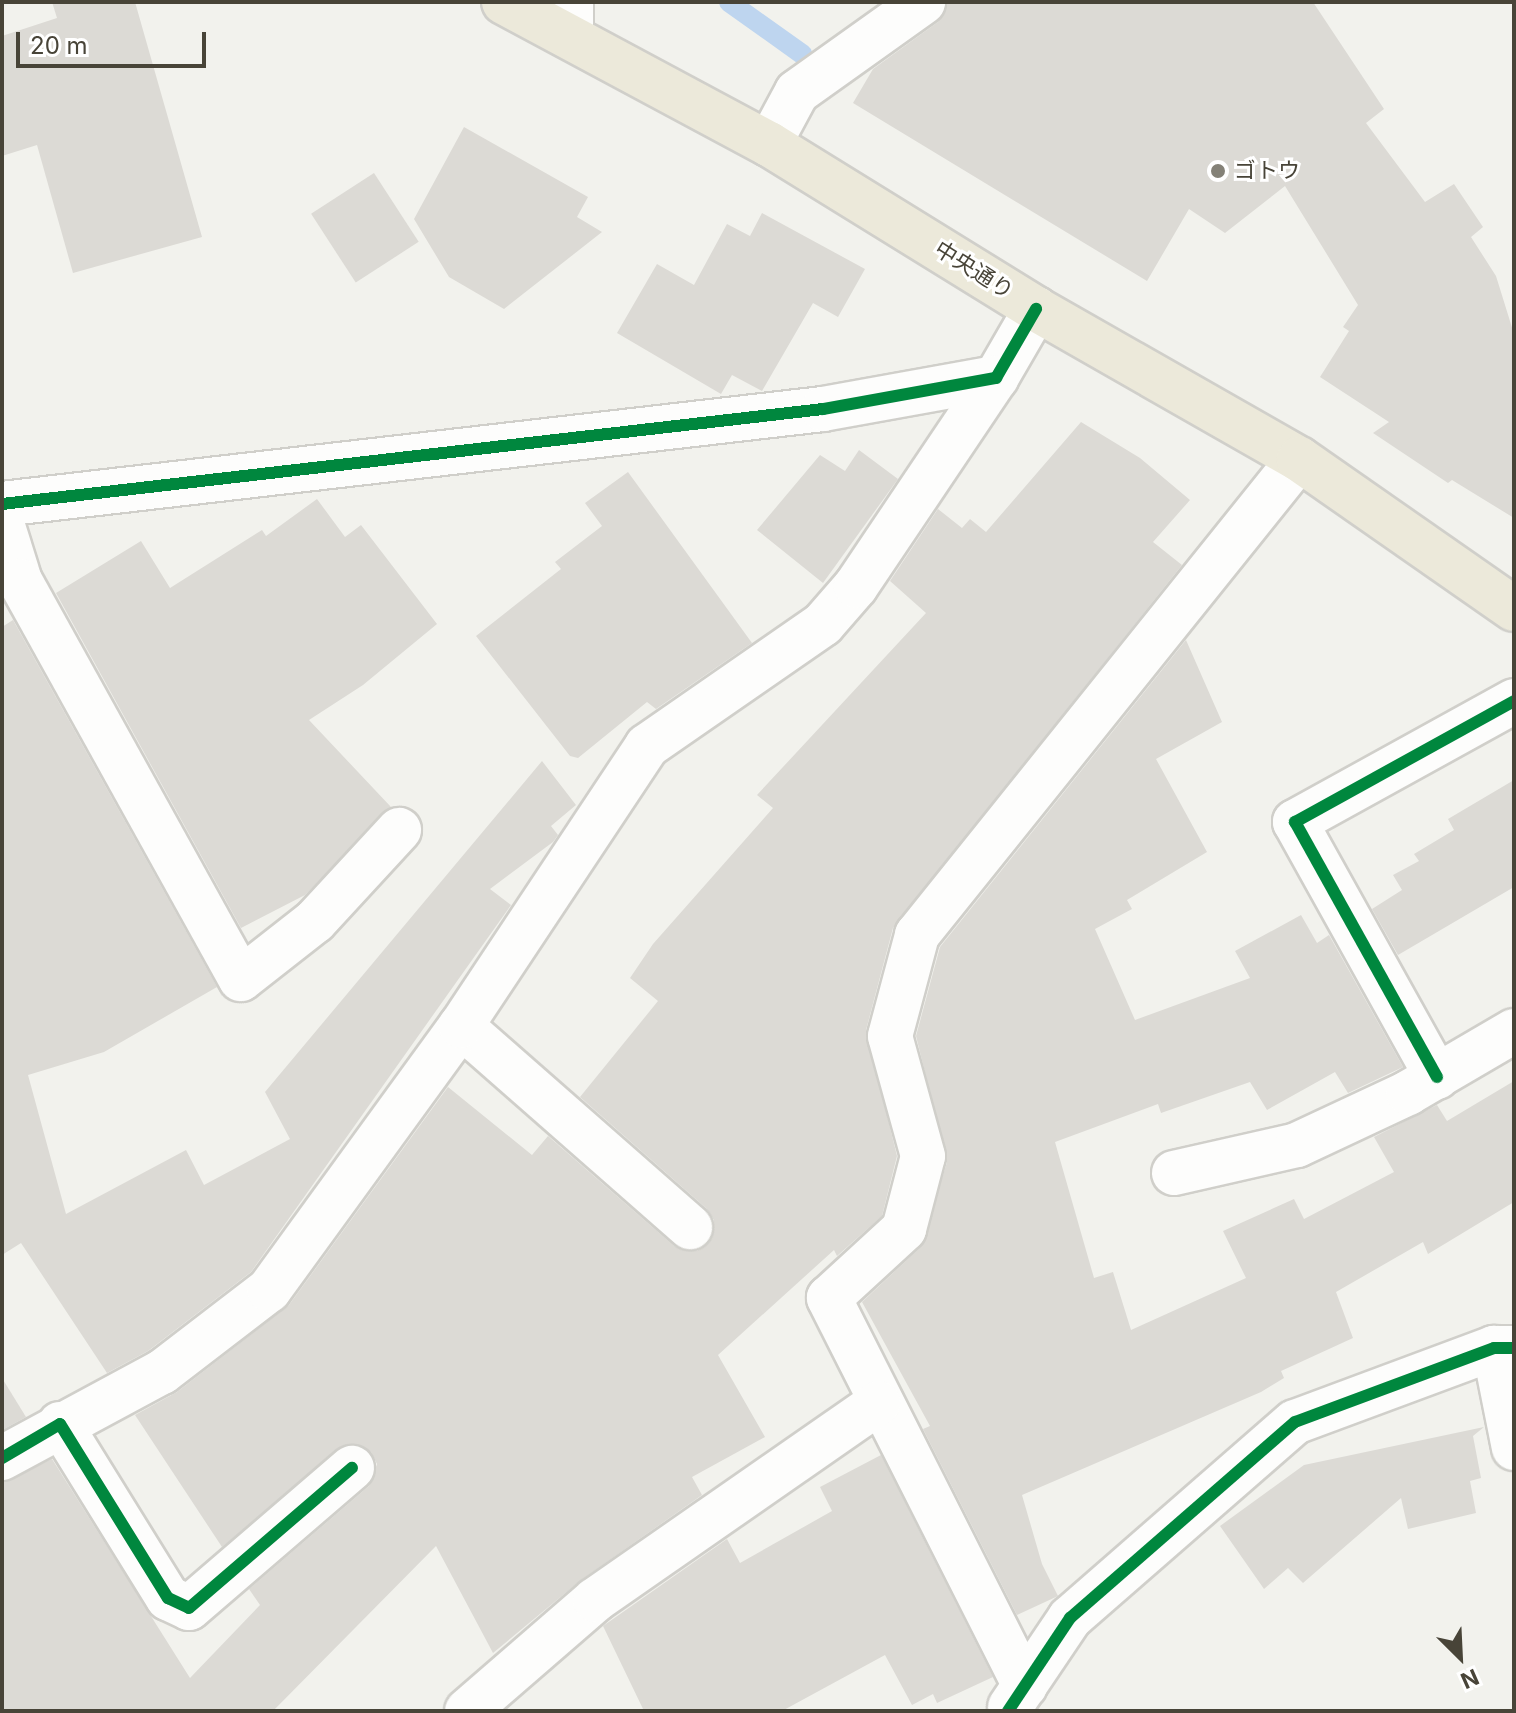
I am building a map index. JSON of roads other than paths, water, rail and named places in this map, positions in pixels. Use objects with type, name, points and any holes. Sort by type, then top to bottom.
[{"type":"highway","name":"中央通り","points":[[504,2],[571,19],[1036,309],[1299,459],[1514,609]]},
{"type":"street","points":[[769,144],[797,92],[923,2]]},
{"type":"street","points":[[2,1458],[60,1424],[162,1372],[269,1290],[461,1026],[647,746],[823,624],[891,536],[996,378],[1036,309]]},
{"type":"street","points":[[2,504],[823,409],[996,378]]},
{"type":"street","points":[[1016,1698],[829,1298],[904,1229],[923,1156],[890,1036],[917,935],[1299,459]]},
{"type":"street","points":[[2,523],[20,581],[241,979],[315,921],[399,830]]},
{"type":"street","points":[[1437,1077],[1295,822],[1514,701]]},
{"type":"street","points":[[461,1026],[690,1227]]},
{"type":"street","points":[[1174,1173],[1297,1145],[1437,1077],[1514,1031]]},
{"type":"street","points":[[1016,1698],[1070,1618],[1295,1422],[1504,1348],[1514,1448]]},
{"type":"street","points":[[467,1711],[595,1600],[878,1403]]},
{"type":"street","points":[[60,1424],[168,1598],[189,1608],[352,1468]]},
{"type":"waterway","points":[[729,2],[802,54]]},
{"type":"place","name":"ゴトウ","points":[[1218,171]]}]
